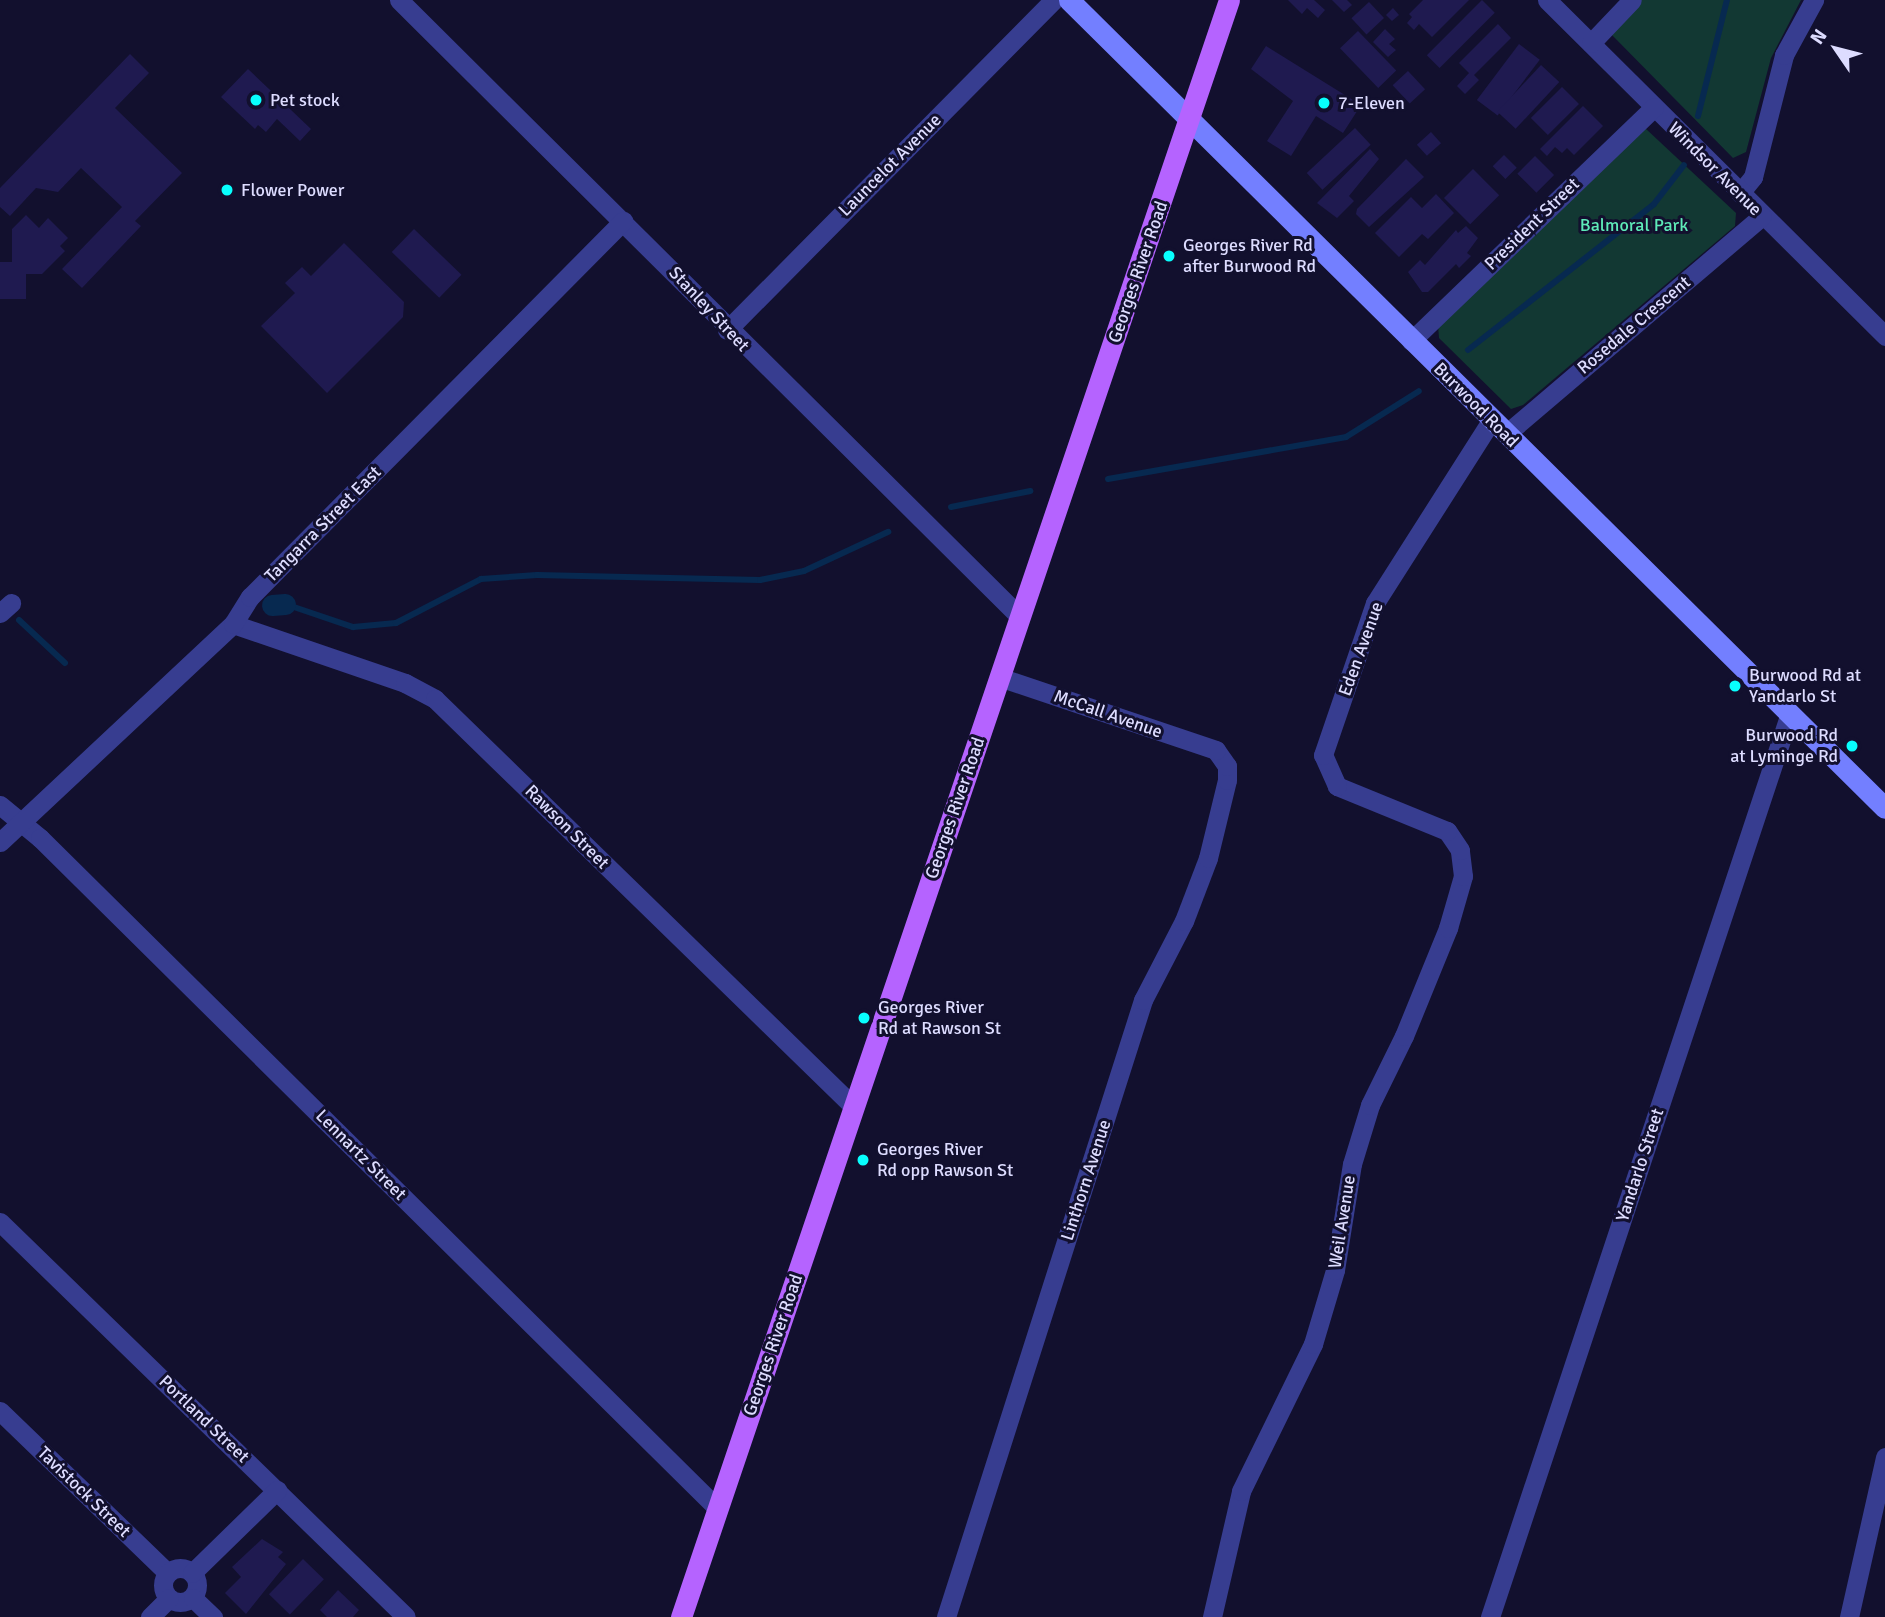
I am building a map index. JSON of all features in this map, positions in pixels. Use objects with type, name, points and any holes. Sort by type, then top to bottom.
[{"type":"main road","name":"Burwood Road","points":[[1069,0],[1411,341],[1882,800]]},
{"type":"main road","name":"Georges River Road","points":[[681,1617],[1229,0]]},
{"type":"street","name":"Stanley Street","points":[[399,0],[623,221],[727,330],[1020,617]]},
{"type":"street","name":"Launcelot Avenue","points":[[727,330],[1054,0]]},
{"type":"street","name":"Windsor Avenue","points":[[1547,0],[1885,336]]},
{"type":"street","points":[[1591,43],[1632,0]]},
{"type":"street","points":[[1740,193],[1753,177],[1784,55],[1814,0]]},
{"type":"street","name":"President Street","points":[[1411,341],[1654,107]]},
{"type":"street","name":"Rosedale Crescent","points":[[1499,426],[1762,216]]},
{"type":"street","name":"Tangarra Street East","points":[[0,842],[233,624],[250,597],[623,221]]},
{"type":"street","name":"Eden Avenue","points":[[1447,831],[1337,786],[1323,755],[1375,603],[1499,426]]},
{"type":"street","name":"Rawson Street","points":[[233,624],[405,683],[435,699],[853,1107]]},
{"type":"street","name":"McCall Avenue","points":[[999,677],[1216,750]]},
{"type":"street","name":"Yandarlo Street","points":[[1490,1617],[1790,713]]},
{"type":"street","name":"Linthorn Avenue","points":[[946,1617],[1143,1000],[1184,921],[1219,823],[1227,766],[1216,750]]},
{"type":"street","name":"Lennartz Street","points":[[0,805],[718,1509]]},
{"type":"street","name":"Weil Avenue","points":[[1212,1617],[1241,1490],[1313,1344],[1335,1270],[1352,1164],[1370,1105],[1448,928],[1463,876],[1460,850],[1447,831]]},
{"type":"street","name":"Portland Street","points":[[0,1222],[407,1617]]},
{"type":"street","name":"Tavistock Street","points":[[0,1411],[168,1573]]},
{"type":"street","points":[[1849,1617],[1885,1457]]},
{"type":"street","points":[[192,1573],[277,1490]]},
{"type":"street","points":[[169,1598],[163,1583],[168,1573],[183,1568],[192,1573],[197,1582],[193,1598]]},
{"type":"street","points":[[169,1598],[183,1602],[193,1598]]},
{"type":"street","points":[[150,1617],[169,1598]]},
{"type":"street","points":[[193,1598],[213,1617]]},
{"type":"green space","points":[[1640,0],[1801,0],[1771,58],[1746,152],[1733,158],[1609,32]]},
{"type":"green space","name":"Balmoral Park","points":[[1645,128],[1736,213],[1735,226],[1523,405],[1511,409],[1439,338],[1438,325]]},
{"type":"building","points":[[1288,0],[1314,0],[1325,10],[1318,18],[1307,8],[1302,14]]},
{"type":"building","points":[[1332,0],[1347,0],[1352,5],[1344,12]]},
{"type":"building","points":[[1423,0],[1469,0],[1432,37],[1419,24],[1414,30],[1407,23],[1412,17],[1409,14]]},
{"type":"building","points":[[1482,0],[1495,13],[1440,68],[1427,55]]},
{"type":"building","points":[[1369,2],[1384,18],[1366,34],[1351,18]]},
{"type":"building","points":[[1393,8],[1399,15],[1392,21],[1386,15]]},
{"type":"building","points":[[1498,24],[1511,38],[1474,75],[1479,80],[1465,94],[1457,86],[1469,73],[1459,63]]},
{"type":"building","points":[[1385,29],[1395,39],[1389,44],[1396,50],[1388,57],[1373,42]]},
{"type":"building","points":[[1358,31],[1396,71],[1378,88],[1340,48]]},
{"type":"building","points":[[1519,44],[1540,60],[1498,116],[1477,100]]},
{"type":"building","name":"7-Eleven","points":[[1266,46],[1361,105],[1343,133],[1316,116],[1291,156],[1267,141],[1293,101],[1251,69]]},
{"type":"building","points":[[130,54],[149,73],[115,108],[182,173],[135,221],[141,226],[82,288],[62,269],[122,207],[81,168],[58,192],[36,188],[10,216],[0,207],[0,188]]},
{"type":"building","points":[[1541,65],[1559,82],[1516,129],[1497,112]]},
{"type":"building","points":[[248,69],[311,129],[300,141],[277,119],[266,132],[258,125],[255,129],[221,97]]},
{"type":"building","points":[[1408,71],[1425,89],[1410,104],[1393,85]]},
{"type":"building","points":[[1562,87],[1579,104],[1548,135],[1531,118]]},
{"type":"building","points":[[1583,106],[1603,126],[1574,155],[1567,148],[1562,153],[1555,147],[1547,156],[1540,149]]},
{"type":"building","points":[[1355,128],[1371,145],[1322,190],[1307,173]]},
{"type":"building","points":[[1431,132],[1441,143],[1427,156],[1417,145]]},
{"type":"building","points":[[1370,149],[1379,159],[1349,196],[1354,201],[1337,218],[1317,203]]},
{"type":"building","points":[[1504,155],[1517,168],[1505,179],[1493,166]]},
{"type":"building","points":[[1535,156],[1554,175],[1536,193],[1517,174]]},
{"type":"building","points":[[1406,159],[1424,177],[1369,227],[1356,214],[1357,209]]},
{"type":"building","points":[[1473,169],[1499,195],[1470,224],[1444,198]]},
{"type":"building","points":[[1436,194],[1454,213],[1428,239],[1422,234],[1399,257],[1375,233],[1411,197],[1422,208]]},
{"type":"building","points":[[26,215],[39,228],[48,218],[68,238],[60,246],[65,251],[42,274],[26,274],[26,299],[0,299],[0,262],[12,262],[12,229]]},
{"type":"building","points":[[1466,226],[1478,238],[1467,253],[1471,256],[1459,268],[1456,264],[1428,292],[1422,292],[1408,272],[1420,260],[1425,265],[1456,230],[1458,233]]},
{"type":"building","points":[[414,229],[461,275],[439,298],[392,252]]},
{"type":"building","points":[[344,243],[404,302],[403,317],[327,393],[261,326],[295,293],[285,283],[302,267],[311,276]]},
{"type":"building","points":[[262,1539],[283,1552],[278,1557],[286,1564],[246,1614],[225,1593],[241,1577],[232,1567]]},
{"type":"building","points":[[303,1559],[324,1579],[290,1614],[269,1594]]},
{"type":"building","points":[[338,1590],[359,1610],[353,1617],[327,1617],[320,1610]]},
{"type":"waterway","points":[[1698,116],[1727,0]]},
{"type":"waterway","points":[[1468,350],[1654,204],[1684,165]]},
{"type":"waterway","points":[[1108,479],[1346,437],[1419,391]]},
{"type":"waterway","points":[[951,507],[1030,491]]},
{"type":"waterway","points":[[285,604],[353,627],[396,623],[481,579],[537,575],[760,580],[804,571],[888,532]]},
{"type":"waterway","points":[[272,605],[285,604]]},
{"type":"waterway","points":[[19,620],[65,663]]},
{"type":"place","name":"Pet stock","points":[[256,100]]},
{"type":"place","name":"7-Eleven","points":[[1324,103]]},
{"type":"place","name":"Flower Power","points":[[227,190]]},
{"type":"place","name":"Georges River Rd after Burwood Rd","points":[[1169,256]]},
{"type":"place","name":"Burwood Rd at Yandarlo St","points":[[1735,686]]},
{"type":"place","name":"Burwood Rd at Lyminge Rd","points":[[1852,746]]},
{"type":"place","name":"Georges River Rd at Rawson St","points":[[864,1018]]},
{"type":"place","name":"Georges River Rd opp Rawson St","points":[[863,1160]]}]
